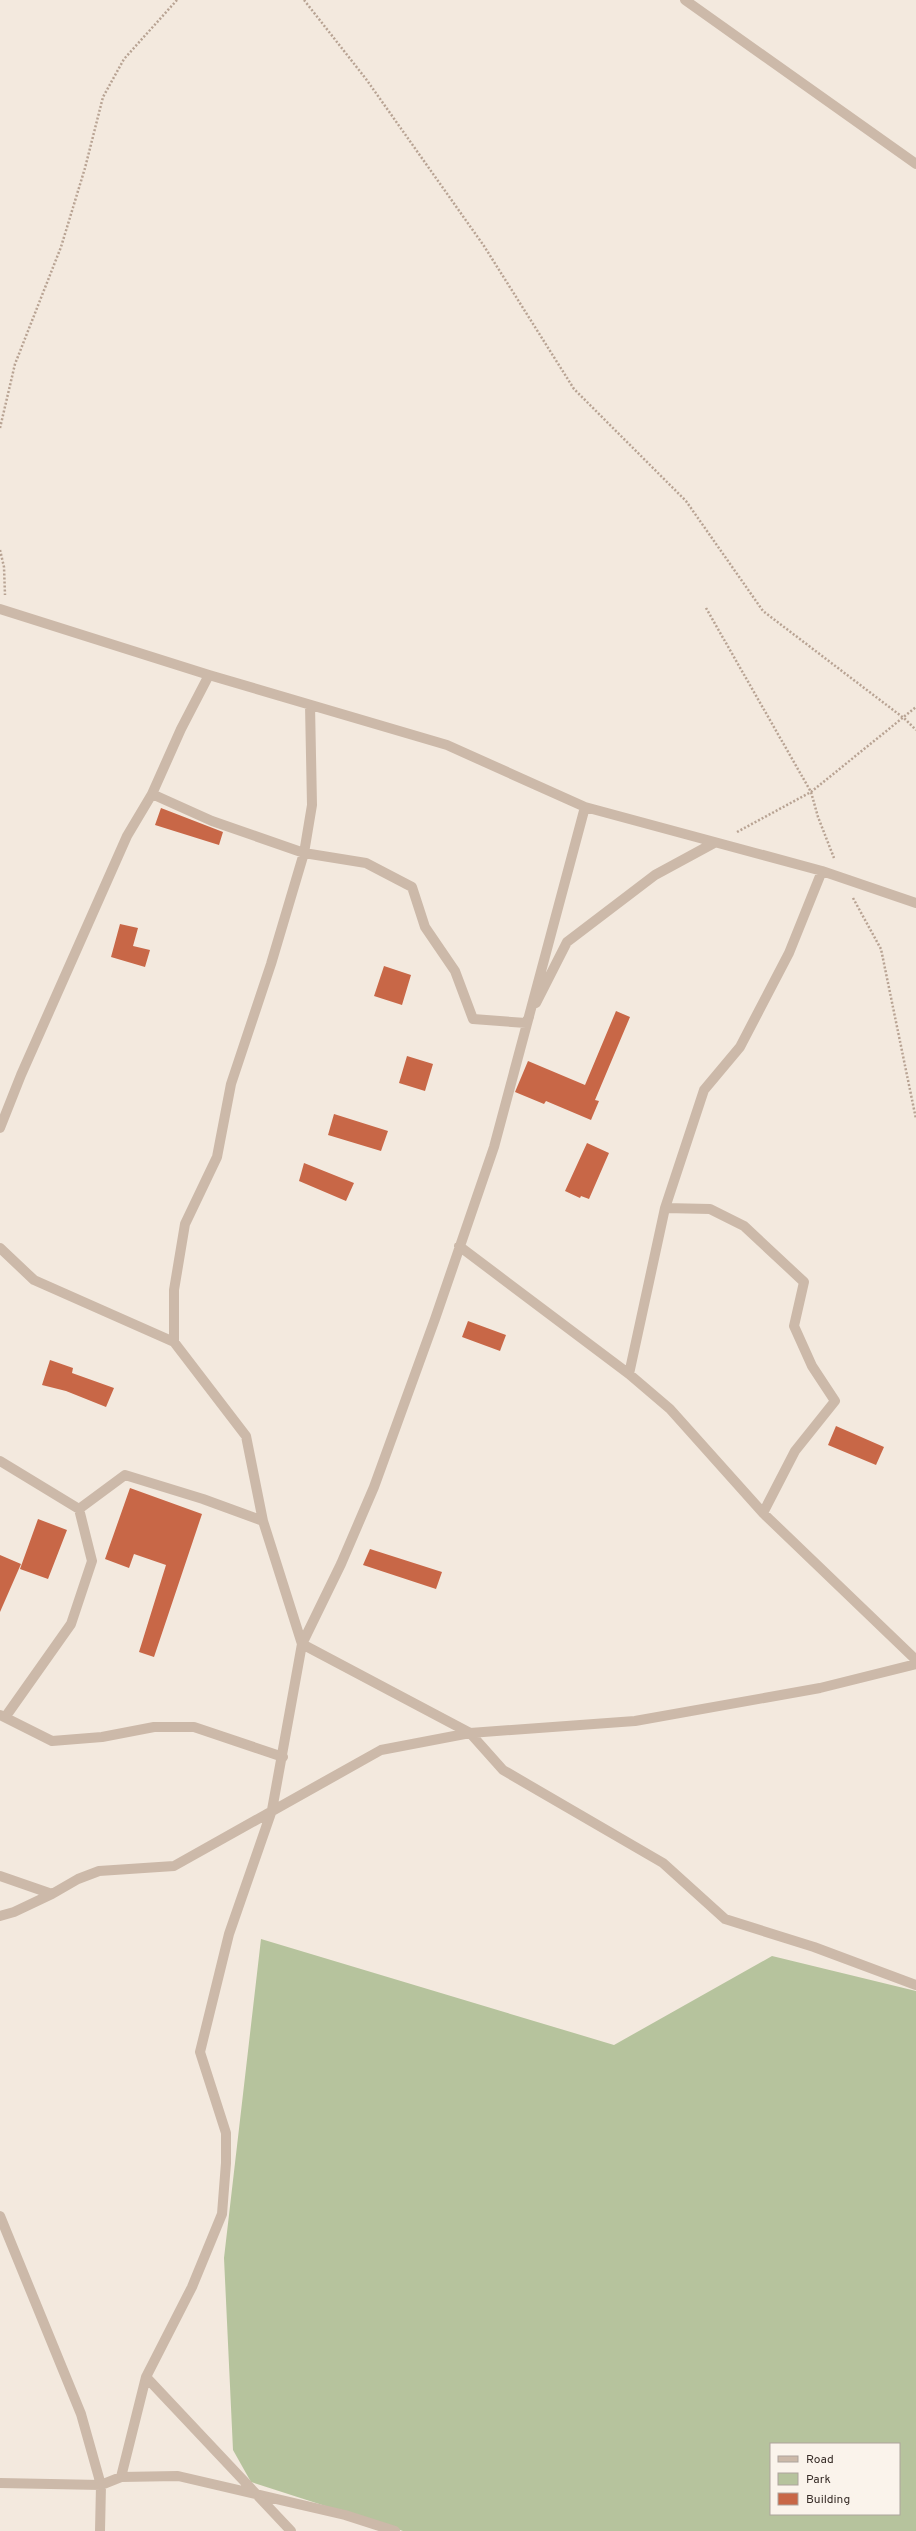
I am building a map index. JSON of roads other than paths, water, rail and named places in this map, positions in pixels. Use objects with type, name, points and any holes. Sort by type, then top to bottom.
[{"type":"street","points":[[684,0],[916,164]]},
{"type":"street","points":[[3,610],[209,675],[447,745],[586,807],[714,844],[822,871],[916,903]]},
{"type":"street","points":[[0,1128],[20,1075],[82,942],[127,836],[152,794],[181,729],[209,675]]},
{"type":"street","points":[[174,1342],[174,1290],[185,1224],[217,1157],[231,1084],[271,964],[304,853],[312,805],[310,705]]},
{"type":"street","points":[[152,794],[212,821],[304,853],[366,863],[412,887],[425,927],[455,971],[473,1019],[526,1023]]},
{"type":"street","points":[[121,2477],[146,2377],[192,2287],[222,2214],[226,2163],[226,2133],[200,2052],[229,1934],[272,1810],[302,1644],[341,1564],[374,1487],[435,1319],[494,1147],[526,1023],[586,807]]},
{"type":"street","points":[[526,1023],[567,942],[655,875],[714,844]]},
{"type":"street","points":[[629,1374],[665,1208],[704,1090],[740,1047],[789,953],[822,871]]},
{"type":"street","points":[[665,1208],[710,1209],[744,1226],[804,1282],[794,1326],[812,1366],[835,1401],[795,1451],[763,1513]]},
{"type":"street","points":[[459,1246],[629,1374],[670,1409],[763,1513],[916,1660]]},
{"type":"street","points":[[0,1248],[34,1280],[174,1342],[246,1436],[263,1521],[302,1644],[470,1733],[503,1770],[663,1863],[725,1919],[814,1947],[916,1985]]},
{"type":"street","points":[[0,1461],[79,1509],[92,1561],[71,1624],[3,1716],[52,1741],[102,1737],[154,1727],[194,1727],[282,1757]]},
{"type":"street","points":[[79,1509],[125,1475],[203,1499],[263,1521]]},
{"type":"street","points":[[0,1916],[14,1912],[52,1894],[78,1879],[99,1871],[174,1866],[380,1750],[470,1733],[635,1722],[820,1688],[916,1664]]},
{"type":"street","points":[[0,1876],[52,1894]]},
{"type":"street","points":[[0,2216],[81,2414],[101,2485],[100,2531]]},
{"type":"street","points":[[146,2377],[291,2531]]},
{"type":"street","points":[[0,2483],[101,2485],[121,2477],[178,2476],[254,2492],[344,2515],[395,2531]]}]
